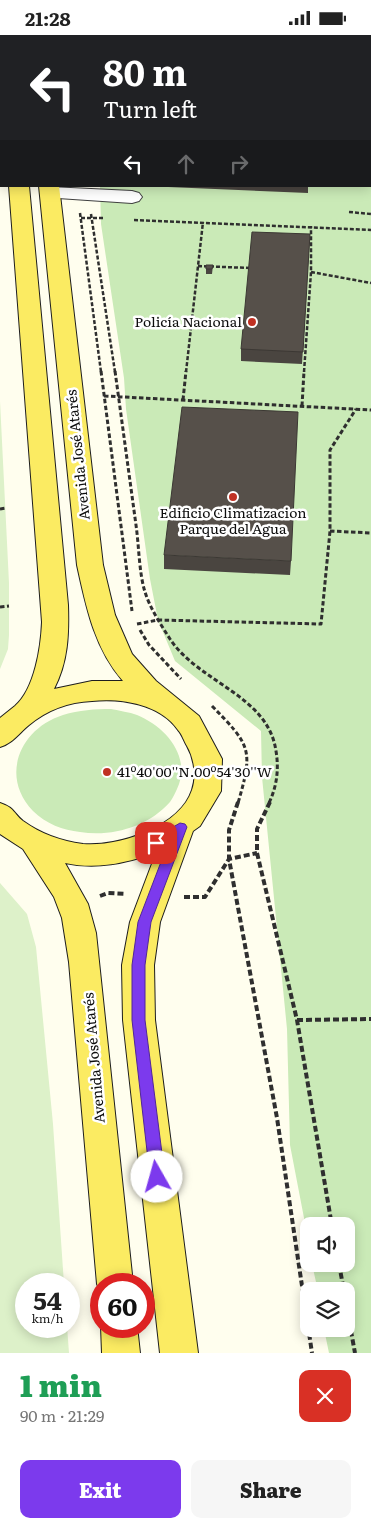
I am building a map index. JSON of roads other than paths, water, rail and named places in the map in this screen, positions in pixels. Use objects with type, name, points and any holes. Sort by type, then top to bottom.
[{"type":"main road","points":[[18,187],[55,605],[56,638],[48,674],[27,711]]},
{"type":"main road","name":"Avenida José Atarés","points":[[50,190],[92,573],[107,632],[113,645],[133,675],[162,703]]},
{"type":"main road","points":[[0,737],[8,726],[27,711],[52,699],[79,692],[108,690],[136,694],[162,703],[184,718],[201,738],[209,760],[209,784],[199,807],[180,827],[156,843],[127,853],[95,857],[64,853],[35,843],[12,829],[0,814]]},
{"type":"main road","points":[[179,1353],[138,1020],[138,965],[145,922],[180,827]]},
{"type":"main road","name":"Avenida José Atarés","points":[[35,843],[56,873],[73,904],[80,930],[85,962],[114,1273]]},
{"type":"main road","points":[[120,1338],[121,1353]]},
{"type":"lane","points":[[50,190],[132,197]]},
{"type":"place","name":"Policía Nacional","points":[[252,322]]},
{"type":"place","name":"Edificio Climatizacion Parque del Agua","points":[[233,497]]},
{"type":"place","name":"41º40'00''N.00º54'30''W","points":[[107,772]]}]
